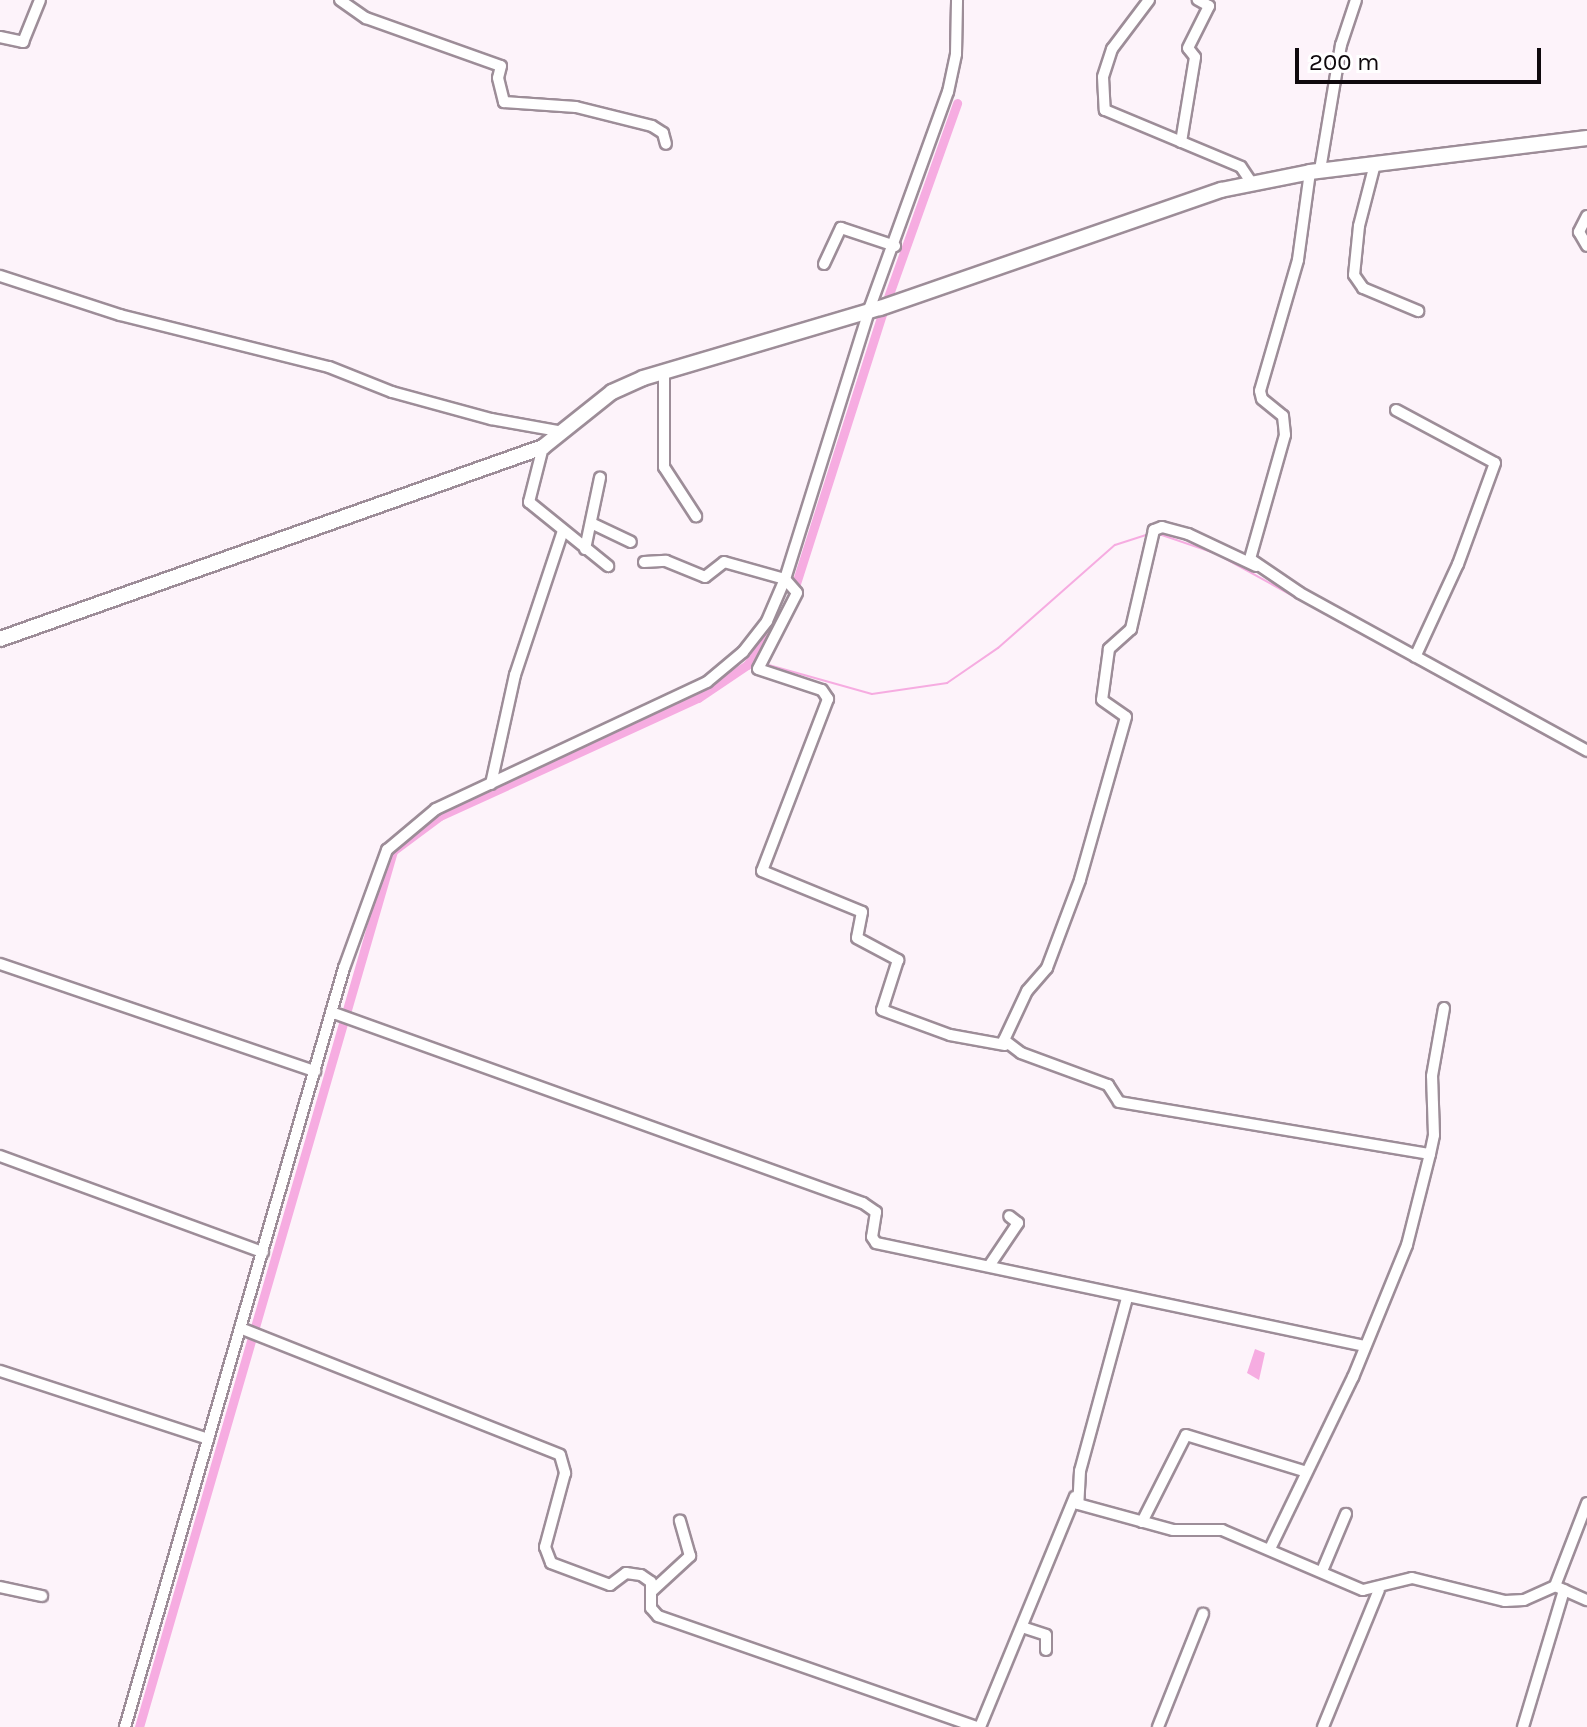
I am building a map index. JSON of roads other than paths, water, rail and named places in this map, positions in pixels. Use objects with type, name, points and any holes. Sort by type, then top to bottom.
[{"type":"main road","points":[[0,639],[543,447],[612,392],[664,371],[880,306],[1251,182],[1315,171],[1587,138]]},
{"type":"street","points":[[0,37],[23,42],[40,0]]},
{"type":"street","points":[[340,0],[366,18],[501,66],[504,102],[576,107],[652,126],[663,133],[666,144]]},
{"type":"street","points":[[957,0],[956,54],[948,92],[895,246],[880,306],[791,586],[761,660],[760,672],[828,696],[762,871],[862,912],[857,938],[898,960],[882,1010],[964,1039],[1005,1045],[1103,1082],[1119,1102],[1430,1154]]},
{"type":"street","points":[[1149,0],[1112,49],[1103,77],[1103,105],[1108,113],[1241,167],[1251,182]]},
{"type":"street","points":[[1181,142],[1195,57],[1188,48],[1209,6],[1198,0]]},
{"type":"street","points":[[1256,566],[1250,553],[1285,435],[1283,416],[1262,399],[1260,391],[1298,260],[1341,45],[1356,0]]},
{"type":"street","points":[[1375,164],[1359,226],[1354,275],[1363,288],[1418,311]]},
{"type":"street","points":[[1587,216],[1579,232],[1587,246]]},
{"type":"street","points":[[824,264],[841,228],[895,246]]},
{"type":"street","points":[[0,276],[120,315],[329,367],[406,396],[563,432]]},
{"type":"street","points":[[664,371],[664,467],[696,516]]},
{"type":"street","points":[[1396,410],[1495,463],[1471,531],[1415,657]]},
{"type":"street","points":[[543,447],[528,497],[563,531],[608,566]]},
{"type":"street","points":[[585,549],[600,478]]},
{"type":"street","points":[[591,523],[631,542]]},
{"type":"street","points":[[1005,1045],[1021,1001],[1056,948],[1094,834],[1126,717],[1102,700],[1109,649],[1126,637],[1133,624],[1153,534],[1162,527],[1188,534],[1256,566],[1587,751]]},
{"type":"street","points":[[491,784],[515,675],[563,531]]},
{"type":"street","points":[[644,562],[666,561],[705,577],[724,562],[791,586]]},
{"type":"street","points":[[125,1727],[208,1439],[248,1333],[263,1252],[315,1071],[341,1017],[369,892],[391,844],[436,809],[707,682],[758,634],[791,586]]},
{"type":"street","points":[[0,964],[315,1071]]},
{"type":"street","points":[[1270,1549],[1365,1346],[1407,1245],[1430,1154],[1432,1076],[1444,1008]]},
{"type":"street","points":[[341,1017],[863,1203],[876,1212],[872,1237],[876,1243],[1365,1346]]},
{"type":"street","points":[[0,1156],[263,1252]]},
{"type":"street","points":[[989,1266],[1018,1223],[1009,1216]]},
{"type":"street","points":[[248,1333],[560,1455],[565,1473],[547,1537],[547,1559],[610,1585],[626,1573],[641,1575],[651,1582],[651,1608],[658,1616],[979,1727],[1075,1497],[1127,1298]]},
{"type":"street","points":[[0,1371],[208,1439]]},
{"type":"street","points":[[1142,1522],[1186,1435],[1304,1471]]},
{"type":"street","points":[[1075,1497],[1084,1508],[1142,1522],[1182,1531],[1208,1527],[1270,1549],[1363,1590],[1379,1590],[1412,1578],[1516,1602],[1560,1588],[1587,1600]]},
{"type":"street","points":[[1523,1727],[1560,1588],[1587,1503]]},
{"type":"street","points":[[1322,1571],[1346,1514]]},
{"type":"street","points":[[652,1591],[690,1556],[680,1520]]},
{"type":"street","points":[[0,1587],[42,1596]]},
{"type":"street","points":[[1323,1727],[1379,1590]]},
{"type":"street","points":[[1158,1727],[1203,1614]]},
{"type":"street","points":[[1022,1627],[1046,1635],[1046,1650]]},
{"type":"waterway","points":[[793,593],[882,314],[957,103]]},
{"type":"waterway","points":[[765,664],[872,694],[947,683],[998,648],[1115,545],[1148,534]]},
{"type":"waterway","points":[[1159,534],[1217,554],[1548,737]]},
{"type":"waterway","points":[[139,1727],[393,851],[440,816],[698,698],[747,665],[773,630]]}]
